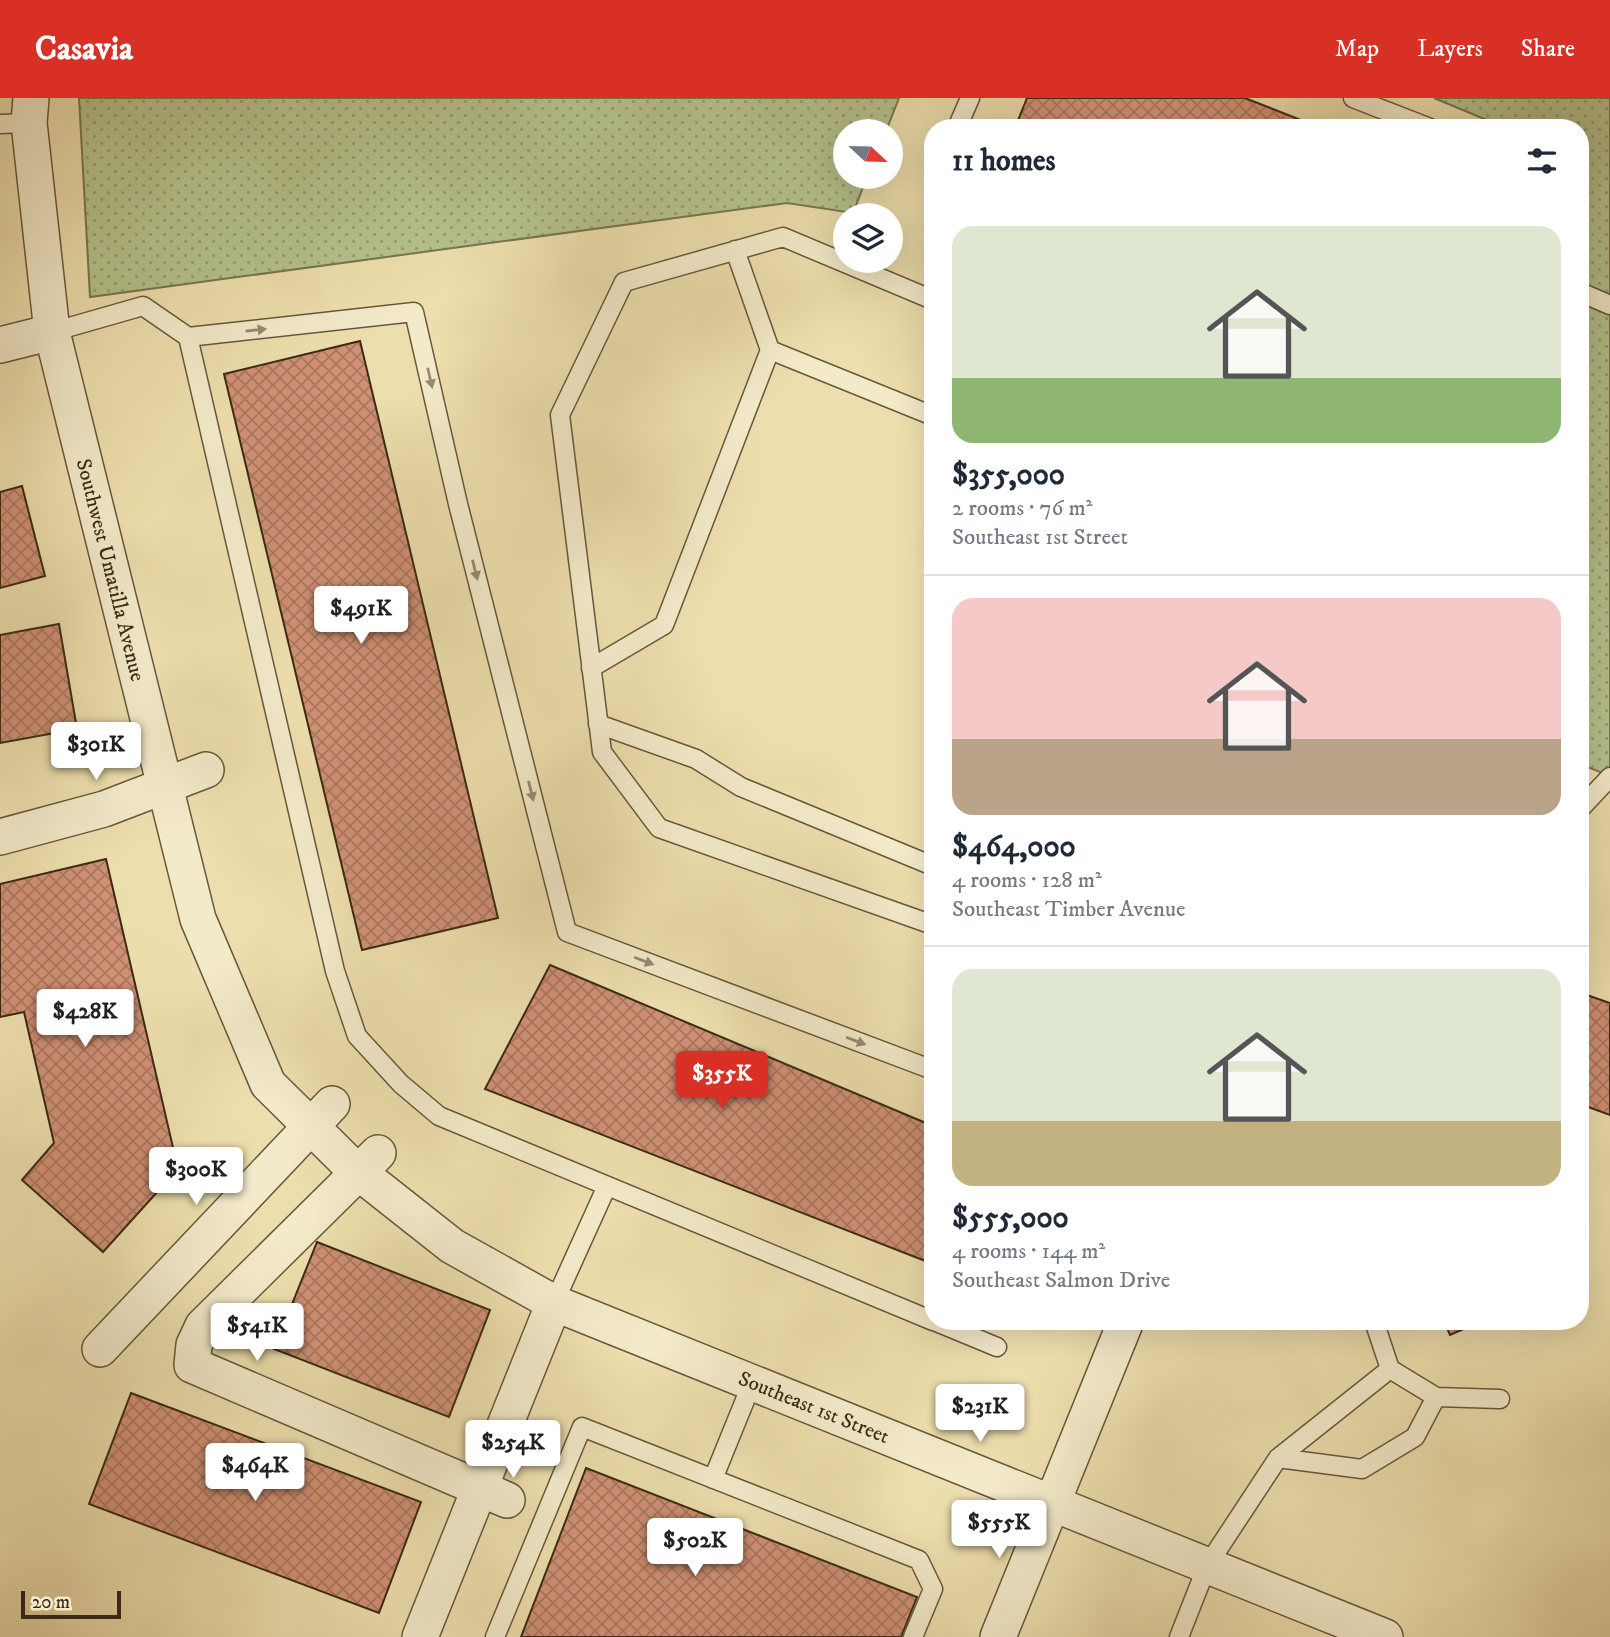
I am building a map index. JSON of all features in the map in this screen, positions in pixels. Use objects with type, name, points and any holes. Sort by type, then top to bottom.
[{"type":"street","name":"Southwest Umatilla Avenue","points":[[20,115],[52,332],[198,919],[268,1084],[352,1167],[452,1246],[554,1303]]},
{"type":"street","points":[[0,345],[52,332]]},
{"type":"street","points":[[0,837],[104,809],[206,770]]},
{"type":"street","points":[[100,1349],[332,1104]]},
{"type":"street","points":[[378,1153],[203,1326],[194,1345],[192,1365],[508,1500]]},
{"type":"street","points":[[420,1637],[554,1303]]},
{"type":"street","name":"Southeast 1st Street","points":[[554,1303],[1385,1637]]},
{"type":"street","points":[[999,1637],[1122,1330]]},
{"type":"lane","points":[[961,119],[970,98]]},
{"type":"lane","points":[[1353,98],[1407,119]]},
{"type":"lane","points":[[924,296],[783,237],[624,282],[559,415],[602,752],[659,828],[924,923]]},
{"type":"lane","points":[[592,668],[664,625],[770,350],[735,250]]},
{"type":"lane","points":[[1589,296],[1610,305]]},
{"type":"lane","points":[[52,332],[143,306],[188,337],[414,312],[458,504],[567,932],[924,1067]]},
{"type":"lane","points":[[188,337],[335,971],[357,1036],[401,1084],[439,1116],[606,1188],[924,1317]]},
{"type":"lane","points":[[770,350],[924,412]]},
{"type":"lane","points":[[598,724],[695,759],[741,787],[924,862]]},
{"type":"lane","points":[[1589,799],[1610,776]]},
{"type":"lane","points":[[554,1303],[606,1188]]},
{"type":"lane","points":[[955,1330],[996,1347]]},
{"type":"lane","points":[[1377,1330],[1390,1369],[1436,1397],[1500,1399]]},
{"type":"lane","points":[[1180,1637],[1207,1566],[1278,1458],[1390,1369]]},
{"type":"lane","points":[[713,1479],[752,1382]]},
{"type":"lane","points":[[1278,1458],[1362,1469],[1415,1437],[1436,1397]]},
{"type":"lane","points":[[495,1637],[582,1427],[919,1560],[933,1589],[913,1637]]},
{"type":"green space","points":[[79,98],[899,98],[891,119],[833,119],[833,189],[862,189],[857,203],[833,203],[833,210],[787,203],[90,297]]},
{"type":"green space","points":[[1434,98],[1610,98],[1610,776],[1589,768],[1589,119],[1484,119]]},
{"type":"building","points":[[1027,98],[1245,98],[1298,119],[1019,119]]},
{"type":"building","points":[[360,341],[498,918],[362,950],[224,374]]},
{"type":"building","points":[[22,486],[45,576],[0,588],[0,492]]},
{"type":"building","points":[[59,624],[77,729],[0,743],[0,635]]},
{"type":"building","points":[[106,859],[178,1169],[103,1252],[22,1180],[54,1143],[24,1012],[0,1017],[0,884]]},
{"type":"building","points":[[550,965],[924,1122],[924,1260],[485,1089]]},
{"type":"building","points":[[1589,996],[1610,1003],[1610,1115],[1589,1107]]},
{"type":"building","points":[[317,1242],[490,1310],[449,1417],[274,1349]]},
{"type":"building","points":[[1448,1330],[1461,1330],[1450,1335]]},
{"type":"building","points":[[131,1393],[421,1502],[379,1613],[89,1504]]},
{"type":"building","points":[[586,1468],[917,1597],[901,1637],[521,1637]]}]
